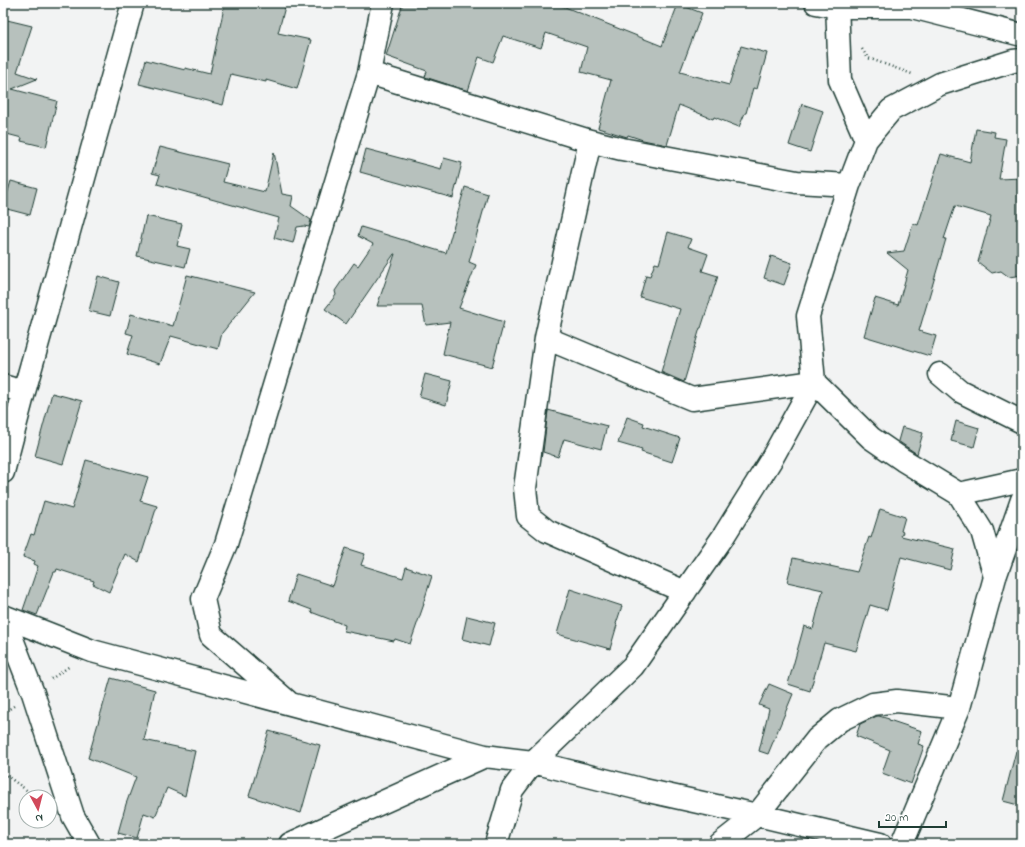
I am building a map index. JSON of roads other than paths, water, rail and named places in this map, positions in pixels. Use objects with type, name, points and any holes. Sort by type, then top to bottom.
[{"type":"street","points":[[3,472],[133,3]]},
{"type":"street","points":[[291,705],[211,635],[203,599],[226,544],[369,73],[383,3]]},
{"type":"street","points":[[816,3],[912,7],[1022,35]]},
{"type":"street","points":[[838,5],[840,80],[866,140]]},
{"type":"street","points":[[496,844],[512,790],[533,762],[633,666],[723,537],[771,460],[814,382],[808,316],[866,140],[891,110],[940,84],[1013,61],[1022,60]]},
{"type":"street","points":[[369,73],[590,141],[622,149],[797,182],[850,185]]},
{"type":"street","points":[[590,141],[546,338],[525,488],[528,516],[547,531],[685,592]]},
{"type":"street","points":[[546,338],[692,399],[814,382]]},
{"type":"street","points":[[940,374],[960,391],[1022,422]]},
{"type":"street","points":[[814,382],[871,438],[902,460],[959,494],[982,530],[995,577]]},
{"type":"street","points":[[3,386],[24,392]]},
{"type":"street","points":[[959,494],[1022,480]]},
{"type":"street","points":[[902,844],[959,708],[995,577],[1022,500]]},
{"type":"street","points":[[3,616],[92,652],[485,756],[533,762],[644,790],[880,844]]},
{"type":"street","points":[[3,616],[33,693],[73,816],[89,844]]},
{"type":"street","points":[[720,844],[757,815],[817,739],[840,720],[873,704],[897,701],[959,708]]},
{"type":"street","points":[[290,844],[485,756]]}]
